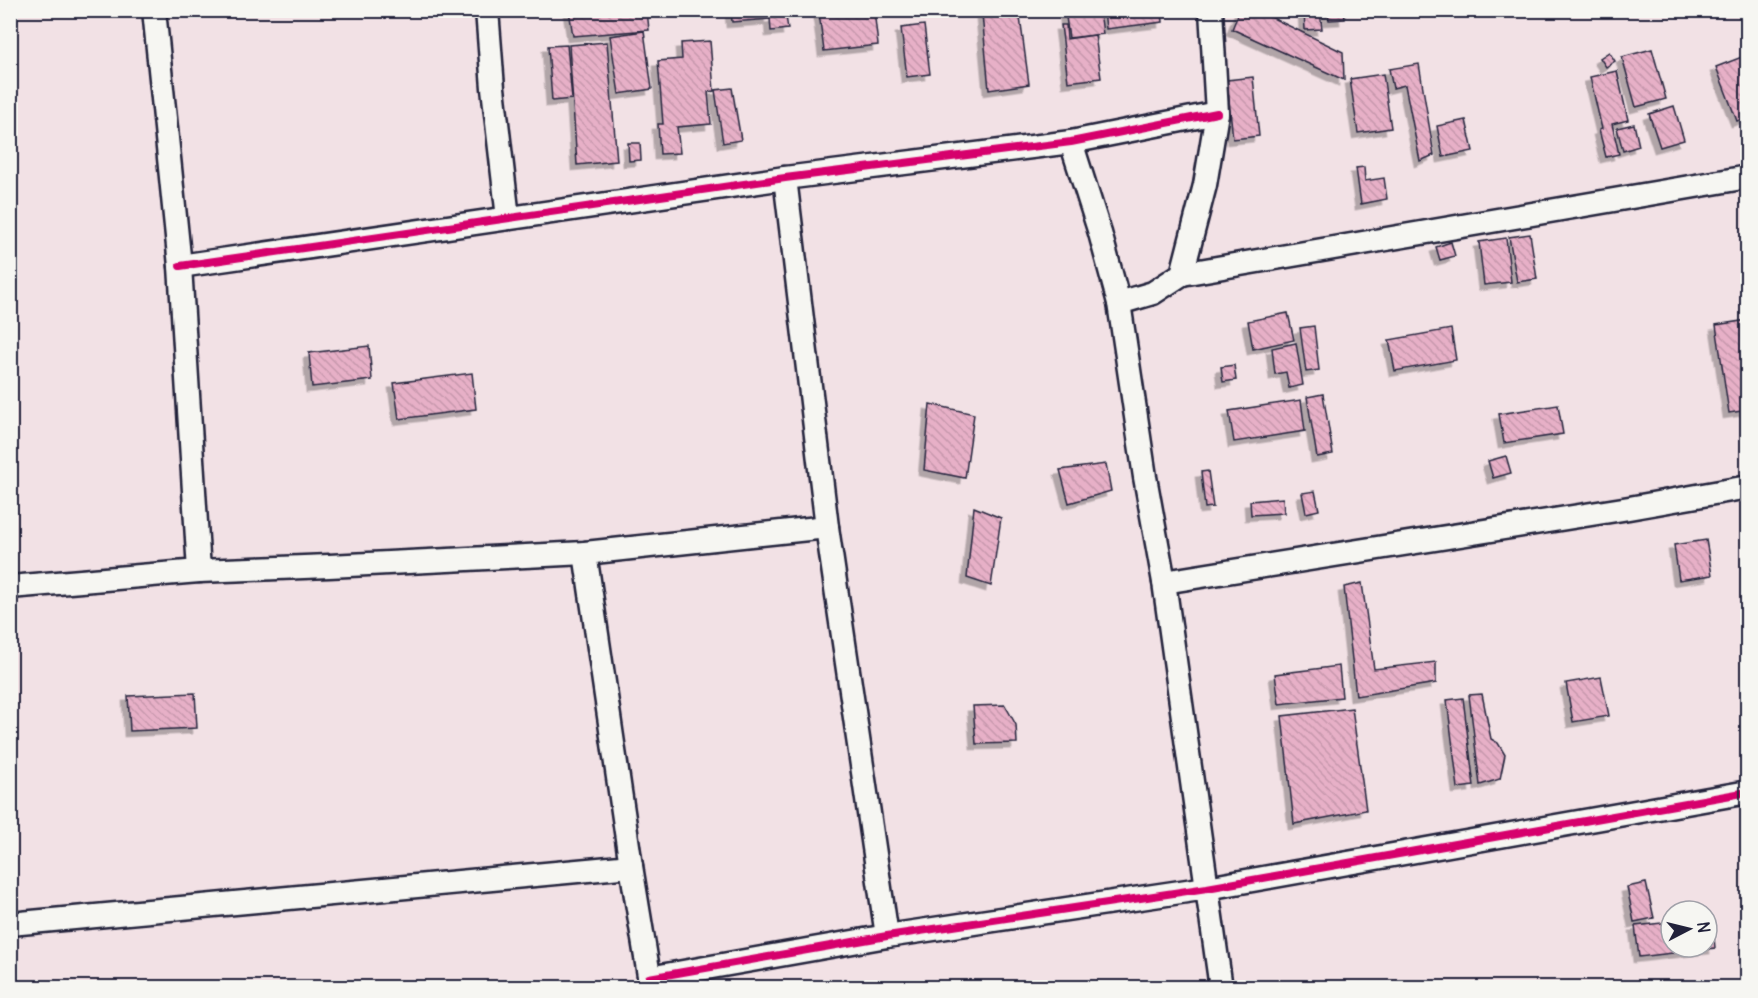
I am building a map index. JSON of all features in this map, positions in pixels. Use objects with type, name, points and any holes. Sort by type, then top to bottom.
[{"type":"street","points":[[154,10],[180,266],[199,571]]},
{"type":"street","points":[[487,10],[493,88],[508,218]]},
{"type":"street","points":[[1182,274],[1205,185],[1216,113],[1210,10]]},
{"type":"street","points":[[180,266],[785,178],[1071,142],[1216,113]]},
{"type":"street","points":[[1071,142],[1119,303],[1145,477],[1164,582],[1221,987]]},
{"type":"street","points":[[1119,303],[1153,293],[1182,274],[1748,177]]},
{"type":"street","points":[[785,178],[827,527],[887,936]]},
{"type":"street","points":[[1164,582],[1748,487]]},
{"type":"street","points":[[10,587],[199,571],[585,553],[827,527]]},
{"type":"street","points":[[585,553],[650,982],[887,936],[1207,888],[1748,792]]},
{"type":"street","points":[[10,924],[631,866]]},
{"type":"building","points":[[569,10],[647,10],[649,30],[573,36]]},
{"type":"building","points":[[731,10],[769,10],[770,19],[732,22]]},
{"type":"building","points":[[837,10],[874,10],[878,45],[824,51],[819,13]]},
{"type":"building","points":[[1019,10],[1029,84],[989,90],[982,14]]},
{"type":"building","points":[[1065,10],[1100,10],[1103,34],[1069,38]]},
{"type":"building","points":[[1104,10],[1162,10],[1163,22],[1106,29]]},
{"type":"building","points":[[1240,10],[1256,10],[1343,52],[1344,80],[1232,29]]},
{"type":"building","points":[[1304,10],[1320,10],[1322,29],[1305,30]]},
{"type":"building","points":[[1328,10],[1344,10],[1345,19],[1329,20]]},
{"type":"building","points":[[786,16],[788,29],[771,31],[770,18]]},
{"type":"building","points":[[924,25],[930,74],[907,77],[901,28]]},
{"type":"building","points":[[1061,25],[1066,25],[1067,39],[1095,35],[1101,78],[1068,82]]},
{"type":"building","points":[[644,31],[652,89],[619,94],[610,36]]},
{"type":"building","points":[[710,41],[714,91],[708,92],[711,124],[677,127],[680,153],[660,154],[658,124],[663,124],[658,61],[682,59],[681,43]]},
{"type":"building","points":[[607,42],[617,161],[577,165],[569,45]]},
{"type":"building","points":[[567,45],[572,99],[552,101],[548,46]]},
{"type":"building","points":[[1652,49],[1666,99],[1636,107],[1622,57]]},
{"type":"building","points":[[1609,52],[1615,61],[1606,67],[1600,58]]},
{"type":"building","points":[[1747,55],[1748,117],[1737,121],[1716,67]]},
{"type":"building","points":[[1419,64],[1434,155],[1420,161],[1405,85],[1393,88],[1389,69]]},
{"type":"building","points":[[1617,71],[1628,120],[1612,124],[1619,154],[1606,157],[1590,77]]},
{"type":"building","points":[[1383,74],[1391,128],[1358,133],[1350,79]]},
{"type":"building","points":[[1253,77],[1259,136],[1233,139],[1227,80]]},
{"type":"building","points":[[732,88],[741,140],[723,143],[715,90]]},
{"type":"building","points":[[1674,106],[1684,140],[1660,147],[1649,114]]},
{"type":"building","points":[[1466,120],[1473,151],[1443,157],[1437,126]]},
{"type":"building","points":[[1634,124],[1639,146],[1623,151],[1617,128]]},
{"type":"building","points":[[628,143],[640,143],[641,160],[629,161]]},
{"type":"building","points":[[1364,167],[1365,181],[1384,178],[1387,199],[1361,204],[1356,168]]},
{"type":"building","points":[[1530,234],[1537,279],[1517,282],[1509,237]]},
{"type":"building","points":[[1506,238],[1511,282],[1484,285],[1479,242]]},
{"type":"building","points":[[1451,242],[1455,256],[1440,260],[1436,247]]},
{"type":"building","points":[[1288,313],[1294,340],[1253,349],[1248,321]]},
{"type":"building","points":[[1748,320],[1748,410],[1729,413],[1716,325]]},
{"type":"building","points":[[1314,326],[1319,370],[1306,372],[1300,328]]},
{"type":"building","points":[[1451,329],[1456,360],[1395,371],[1389,340]]},
{"type":"building","points":[[1296,343],[1303,385],[1289,388],[1286,372],[1275,374],[1272,348]]},
{"type":"building","points":[[369,346],[372,380],[312,387],[309,353]]},
{"type":"building","points":[[1234,365],[1236,380],[1223,382],[1221,367]]},
{"type":"building","points":[[472,373],[476,409],[399,419],[394,383]]},
{"type":"building","points":[[1323,394],[1333,454],[1317,457],[1307,397]]},
{"type":"building","points":[[1301,400],[1305,431],[1234,442],[1229,411]]},
{"type":"building","points":[[930,404],[974,414],[965,478],[924,470]]},
{"type":"building","points":[[1558,405],[1563,434],[1504,443],[1499,414]]},
{"type":"building","points":[[1506,456],[1511,473],[1493,478],[1488,461]]},
{"type":"building","points":[[1106,464],[1111,491],[1069,503],[1060,470]]},
{"type":"building","points":[[1208,471],[1213,507],[1205,508],[1201,472]]},
{"type":"building","points":[[1315,491],[1319,510],[1306,513],[1302,493]]},
{"type":"building","points":[[1283,498],[1284,513],[1251,515],[1250,501]]},
{"type":"building","points":[[974,507],[1001,518],[991,586],[967,578]]},
{"type":"building","points":[[1706,540],[1712,575],[1679,580],[1674,545]]},
{"type":"building","points":[[1362,583],[1374,669],[1436,662],[1436,683],[1356,696],[1344,587]]},
{"type":"building","points":[[1339,666],[1342,697],[1279,704],[1275,674]]},
{"type":"building","points":[[1601,677],[1609,716],[1573,722],[1566,683]]},
{"type":"building","points":[[195,693],[197,728],[130,731],[128,696]]},
{"type":"building","points":[[1482,694],[1491,739],[1498,743],[1505,755],[1500,779],[1480,785],[1469,695]]},
{"type":"building","points":[[1463,698],[1474,786],[1458,788],[1447,700]]},
{"type":"building","points":[[1005,705],[1016,725],[1017,743],[976,744],[973,706]]},
{"type":"building","points":[[1352,708],[1366,810],[1294,824],[1282,716]]},
{"type":"building","points":[[1646,883],[1654,918],[1634,922],[1627,887]]},
{"type":"building","points":[[1659,923],[1659,955],[1639,957],[1635,926]]},
{"type":"cycle path","points":[[180,266],[785,178],[1071,142],[1217,113]]},
{"type":"cycle path","points":[[649,978],[887,936],[1207,888],[1748,792]]}]
